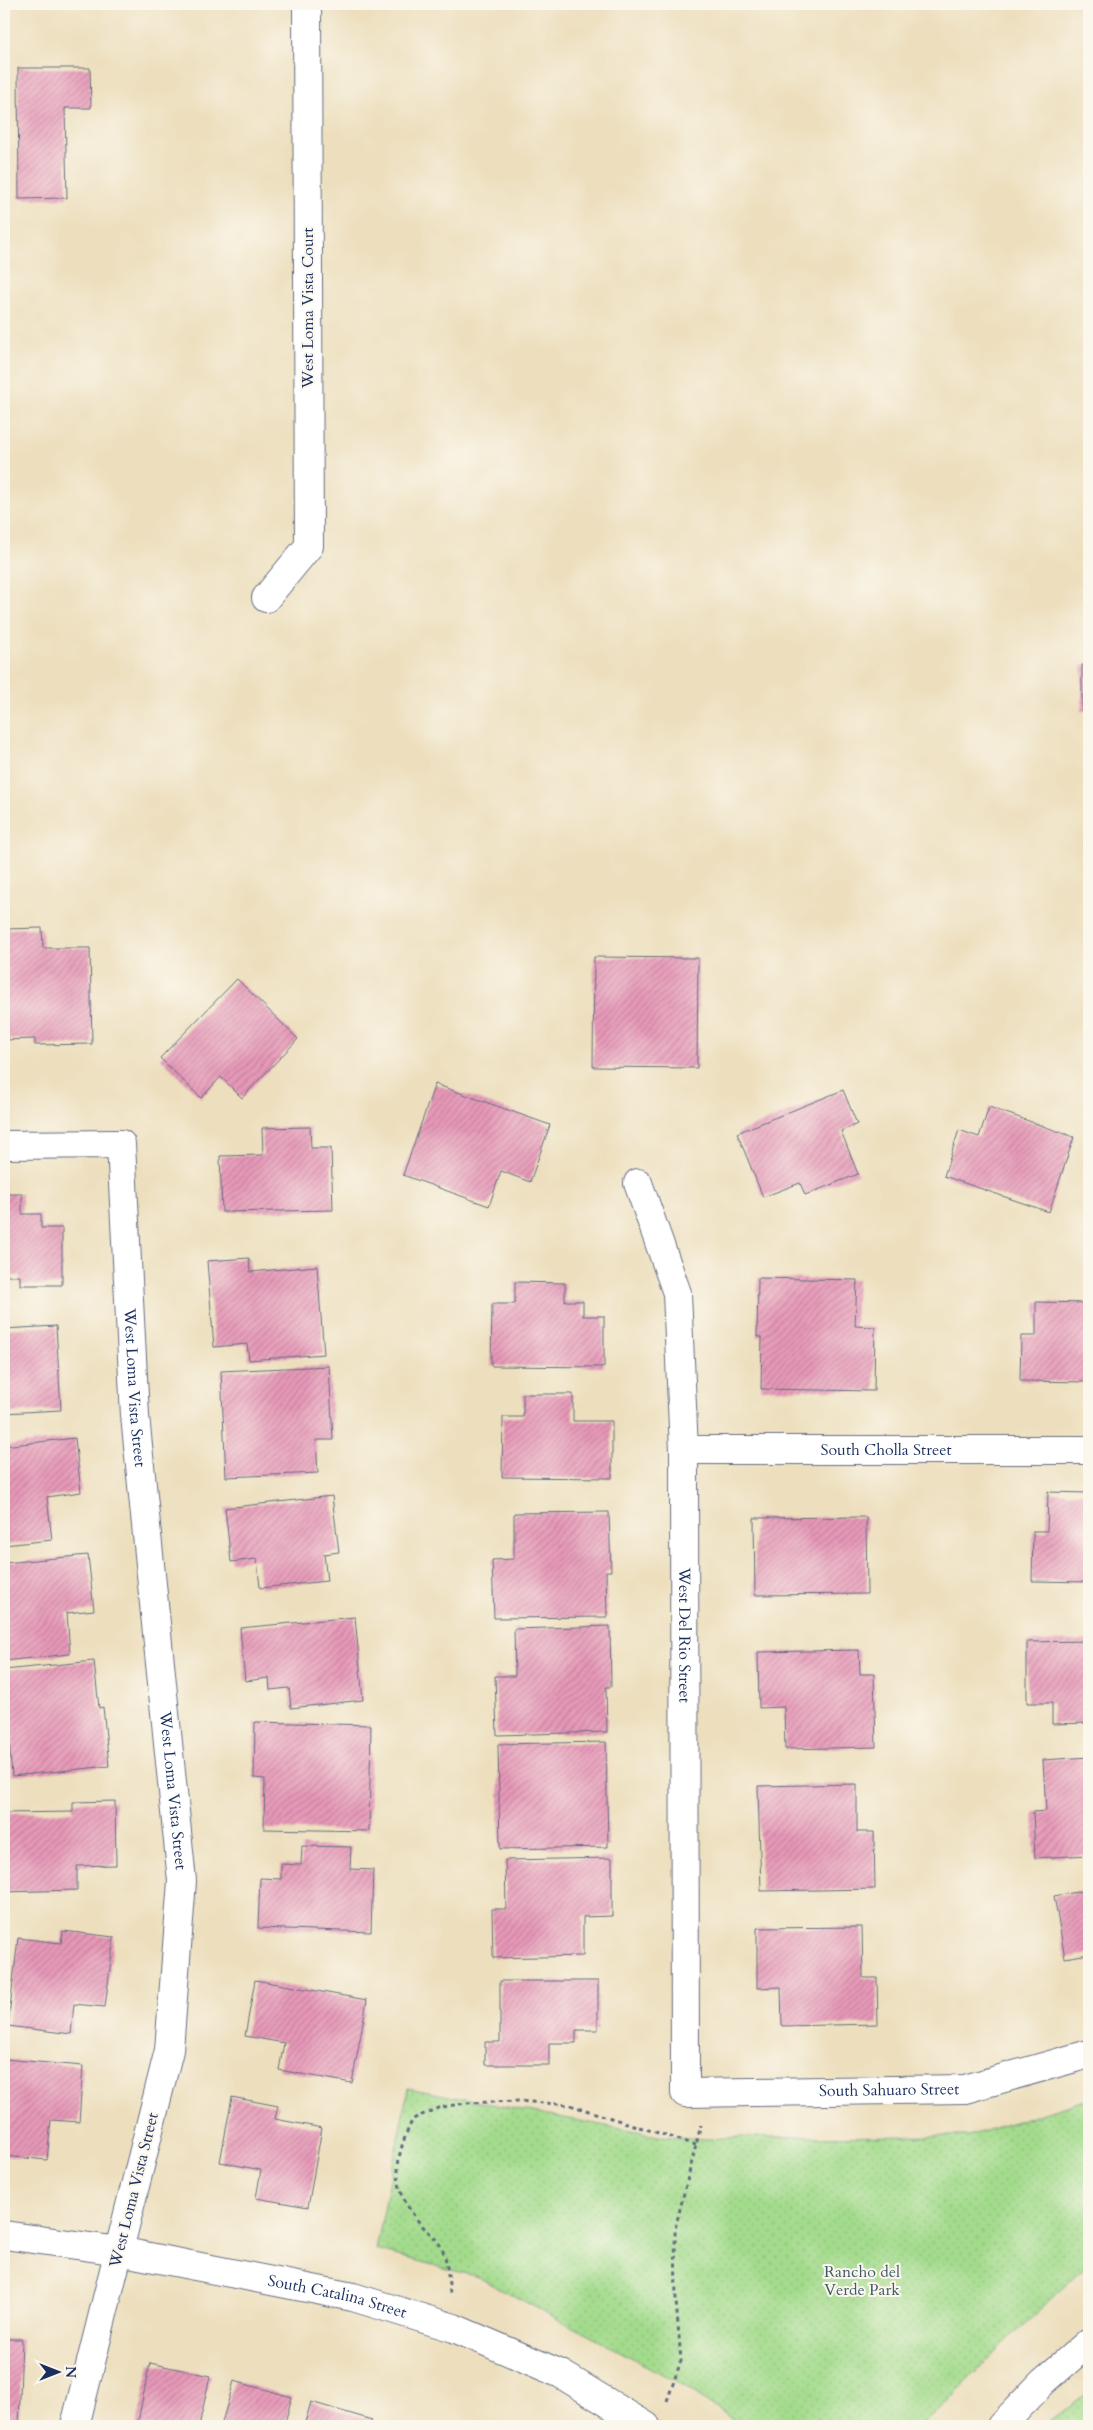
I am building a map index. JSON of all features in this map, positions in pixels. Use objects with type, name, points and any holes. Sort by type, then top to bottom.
[{"type":"street","name":"West Loma Vista Court","points":[[266,598],[309,546],[307,4]]},
{"type":"street","name":"West Loma Vista Street","points":[[4,1145],[122,1144],[135,1416],[182,1881],[169,2050],[74,2426]]},
{"type":"street","name":"West Del Rio Street","points":[[638,1183],[677,1294],[684,1450],[698,2093]]},
{"type":"street","name":"South Cholla Street","points":[[684,1450],[1089,1450]]},
{"type":"street","name":"South Sahuaro Street","points":[[698,2093],[965,2090],[1089,2054]]},
{"type":"street","name":"South Catalina Street","points":[[4,2235],[119,2251],[353,2297],[454,2328],[655,2418]]},
{"type":"street","points":[[1001,2426],[1043,2382],[1089,2342]]},
{"type":"path","points":[[655,2418],[681,2361],[676,2301],[674,2229],[696,2145],[698,2093]]},
{"type":"path","points":[[454,2328],[444,2252],[438,2240],[419,2223],[404,2202],[397,2181],[402,2140],[413,2119],[438,2108],[465,2103],[518,2101],[570,2105],[696,2145]]},
{"type":"green space","name":"Rancho del Verde Park","points":[[408,2088],[658,2136],[708,2139],[740,2137],[968,2136],[1089,2099],[1089,2263],[1020,2328],[922,2426],[741,2426],[685,2386],[478,2277],[376,2250]]},
{"type":"green space","points":[[1089,2393],[1089,2426],[1045,2426],[1048,2422]]},
{"type":"building","points":[[18,68],[90,68],[91,108],[65,108],[67,198],[19,199]]},
{"type":"building","points":[[1082,665],[1089,665],[1089,711],[1082,711]]},
{"type":"building","points":[[42,928],[43,948],[90,948],[92,1044],[35,1045],[35,1039],[4,1040],[4,929]]},
{"type":"building","points":[[594,957],[698,958],[697,1068],[593,1067]]},
{"type":"building","points":[[237,979],[298,1039],[242,1098],[221,1077],[201,1098],[160,1058]]},
{"type":"building","points":[[435,1084],[550,1125],[530,1182],[501,1171],[489,1206],[403,1175]]},
{"type":"building","points":[[843,1090],[857,1124],[841,1131],[858,1174],[805,1195],[800,1183],[763,1197],[737,1133]]},
{"type":"building","points":[[989,1107],[1074,1137],[1049,1212],[944,1176],[959,1130],[979,1137]]},
{"type":"building","points":[[310,1127],[311,1148],[331,1148],[333,1210],[222,1212],[220,1156],[263,1155],[262,1128]]},
{"type":"building","points":[[4,1194],[22,1194],[22,1214],[41,1214],[41,1228],[62,1228],[62,1285],[20,1285],[20,1276],[4,1276]]},
{"type":"building","points":[[249,1258],[250,1272],[317,1266],[324,1354],[249,1360],[247,1344],[214,1347],[207,1261]]},
{"type":"building","points":[[758,1278],[857,1280],[855,1326],[875,1327],[874,1391],[761,1389],[762,1337],[757,1337]]},
{"type":"building","points":[[515,1282],[565,1283],[565,1301],[583,1301],[583,1316],[604,1316],[604,1367],[491,1366],[492,1304],[515,1304]]},
{"type":"building","points":[[1036,1302],[1089,1303],[1089,1382],[1020,1381],[1021,1336],[1036,1336]]},
{"type":"building","points":[[56,1326],[61,1410],[4,1413],[4,1329]]},
{"type":"building","points":[[329,1366],[333,1440],[316,1440],[318,1473],[226,1477],[221,1371]]},
{"type":"building","points":[[523,1394],[573,1394],[573,1421],[612,1421],[612,1478],[502,1477],[503,1417],[523,1417]]},
{"type":"building","points":[[75,1438],[81,1492],[47,1497],[52,1540],[4,1545],[4,1446]]},
{"type":"building","points":[[1048,1492],[1089,1493],[1089,1582],[1032,1581],[1033,1531],[1047,1531]]},
{"type":"building","points":[[332,1496],[339,1552],[324,1554],[327,1581],[260,1588],[257,1559],[231,1562],[225,1508]]},
{"type":"building","points":[[609,1512],[611,1571],[606,1571],[607,1617],[494,1618],[492,1560],[514,1559],[514,1513]]},
{"type":"building","points":[[866,1517],[867,1594],[755,1595],[754,1518]]},
{"type":"building","points":[[88,1555],[94,1610],[67,1613],[70,1654],[4,1661],[4,1563]]},
{"type":"building","points":[[355,1617],[363,1700],[291,1708],[289,1688],[270,1690],[269,1678],[245,1681],[240,1628]]},
{"type":"building","points":[[610,1626],[611,1687],[606,1687],[607,1732],[497,1735],[495,1676],[515,1676],[514,1629]]},
{"type":"building","points":[[1089,1641],[1089,1723],[1052,1724],[1052,1703],[1027,1703],[1027,1642]]},
{"type":"building","points":[[859,1650],[860,1674],[874,1674],[876,1747],[785,1749],[784,1707],[759,1708],[758,1652]]},
{"type":"building","points":[[94,1661],[99,1708],[103,1707],[109,1766],[12,1776],[8,1728],[4,1729],[4,1670]]},
{"type":"building","points":[[255,1722],[371,1725],[369,1831],[264,1829],[265,1779],[254,1778]]},
{"type":"building","points":[[606,1742],[608,1847],[500,1849],[498,1744]]},
{"type":"building","points":[[1089,1757],[1089,1855],[1035,1858],[1033,1812],[1046,1811],[1043,1760]]},
{"type":"building","points":[[857,1784],[857,1832],[874,1832],[875,1889],[761,1891],[758,1786]]},
{"type":"building","points":[[115,1801],[116,1865],[77,1866],[77,1890],[4,1892],[4,1813],[73,1812],[73,1802]]},
{"type":"building","points":[[302,1846],[351,1847],[350,1869],[373,1870],[371,1932],[258,1928],[260,1878],[281,1879],[281,1864],[301,1865]]},
{"type":"building","points":[[612,1858],[612,1916],[583,1917],[583,1956],[493,1958],[492,1909],[506,1909],[505,1860]]},
{"type":"building","points":[[1089,1890],[1089,1954],[1065,1958],[1054,1896]]},
{"type":"building","points":[[862,1927],[863,1978],[877,1978],[878,2024],[782,2026],[781,1987],[757,1988],[757,1928]]},
{"type":"building","points":[[63,1931],[114,1937],[105,2007],[74,2004],[71,2034],[8,2026],[18,1938],[61,1943]]},
{"type":"building","points":[[255,1980],[367,2000],[352,2083],[279,2070],[284,2043],[245,2036]]},
{"type":"building","points":[[500,1981],[598,1981],[598,2030],[576,2030],[576,2043],[549,2043],[549,2065],[485,2065],[485,2042],[500,2042]]},
{"type":"building","points":[[4,2059],[83,2066],[79,2122],[51,2120],[47,2160],[4,2156]]},
{"type":"building","points":[[232,2097],[278,2106],[275,2119],[322,2128],[308,2207],[256,2198],[261,2170],[220,2162]]},
{"type":"building","points":[[4,2339],[22,2339],[19,2426],[4,2426]]},
{"type":"building","points":[[150,2363],[210,2376],[199,2426],[137,2426]]},
{"type":"building","points":[[234,2381],[292,2397],[284,2426],[221,2426]]},
{"type":"building","points":[[311,2402],[372,2420],[370,2426],[304,2426]]}]
